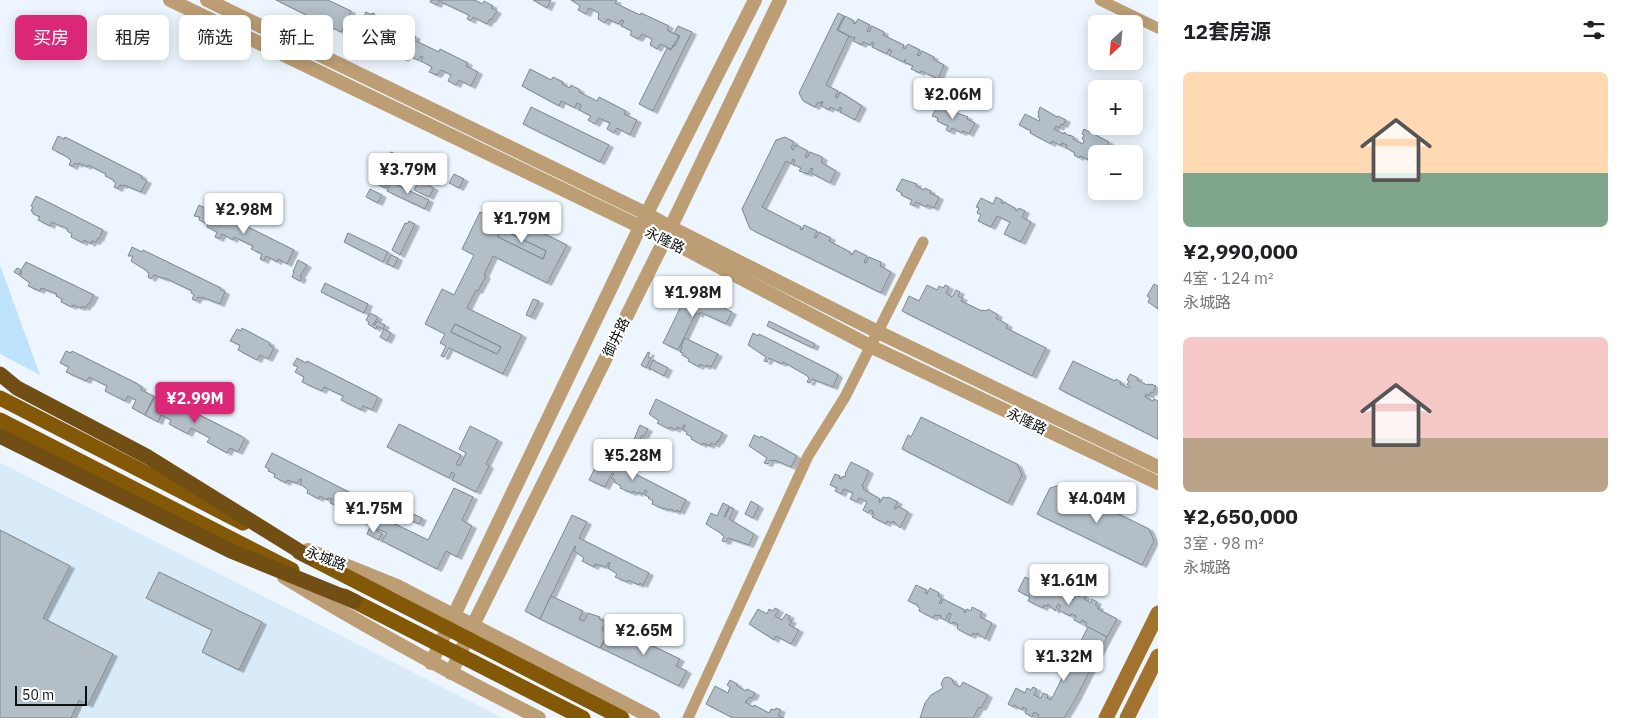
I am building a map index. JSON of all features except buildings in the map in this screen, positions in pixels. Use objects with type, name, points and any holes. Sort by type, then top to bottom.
[{"type":"highway","points":[[0,375],[17,388],[148,457],[310,557]]},
{"type":"highway","points":[[0,436],[231,551],[354,601]]},
{"type":"highway","points":[[0,444],[74,473]]},
{"type":"main road","points":[[0,397],[622,718]]},
{"type":"main road","points":[[0,421],[583,718]]},
{"type":"main road","points":[[1106,718],[1158,613]]},
{"type":"main road","points":[[1127,718],[1158,656]]},
{"type":"street","name":"永隆路","points":[[170,0],[640,227],[668,233],[1158,467]]},
{"type":"street","name":"永隆路","points":[[207,0],[647,214],[668,233],[870,346],[1158,483]]},
{"type":"street","name":"御井路","points":[[431,663],[640,227],[755,0]]},
{"type":"street","name":"御井路","points":[[451,673],[473,625],[668,233],[780,0]]},
{"type":"street","points":[[1100,0],[1158,28]]},
{"type":"street","points":[[688,718],[808,456],[844,397],[923,242]]},
{"type":"street","name":"永城路","points":[[0,397],[298,547],[397,586],[454,614],[653,718]]},
{"type":"street","points":[[0,421],[215,536],[354,620],[431,663],[539,718]]},
{"type":"shaded area","points":[[0,265],[40,375],[0,354]]},
{"type":"shaded area","points":[[0,463],[3,464],[503,718],[0,718]]}]
